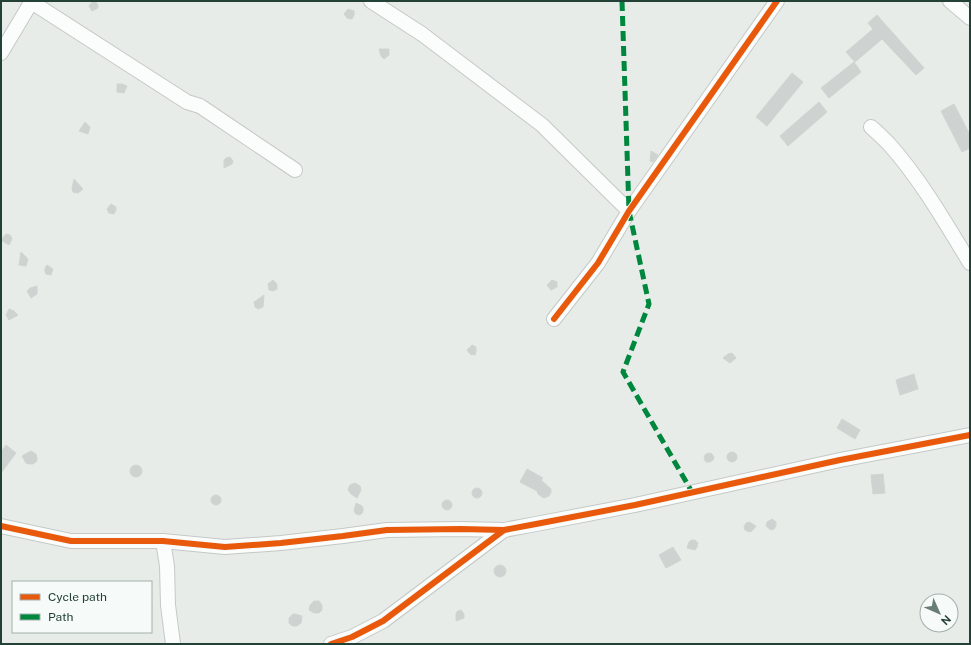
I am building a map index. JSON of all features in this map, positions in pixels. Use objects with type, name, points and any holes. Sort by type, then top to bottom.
[{"type":"street","points":[[1,53],[31,1],[187,102],[200,106],[295,170]]},
{"type":"street","points":[[371,1],[422,34],[542,125],[629,211]]},
{"type":"street","points":[[554,319],[598,263],[629,211],[777,1]]},
{"type":"street","points":[[950,1],[970,18]]},
{"type":"street","points":[[871,127],[888,143],[916,178],[941,214],[970,264]]},
{"type":"street","points":[[1,526],[71,541],[163,541],[224,547],[281,543],[386,530],[504,530],[635,505],[840,460],[970,435]]},
{"type":"street","points":[[331,644],[352,637],[383,621],[504,530]]},
{"type":"street","points":[[163,541],[167,566],[168,605],[173,644]]},
{"type":"building","points":[[93,1],[96,2],[98,8],[92,11],[89,6]]},
{"type":"building","points":[[348,9],[354,11],[352,19],[347,18],[344,14]]},
{"type":"building","points":[[877,15],[924,68],[916,75],[882,39],[855,62],[846,52],[873,29],[868,23]]},
{"type":"building","points":[[379,49],[389,49],[389,55],[384,59],[381,56]]},
{"type":"building","points":[[854,62],[861,72],[829,98],[821,88]]},
{"type":"building","points":[[792,73],[803,82],[767,126],[756,117]]},
{"type":"building","points":[[117,84],[127,86],[124,93],[117,92]]},
{"type":"building","points":[[819,102],[827,112],[788,146],[780,136]]},
{"type":"building","points":[[954,104],[970,135],[970,148],[962,152],[941,111]]},
{"type":"building","points":[[85,122],[90,127],[88,134],[79,131]]},
{"type":"building","points":[[651,151],[658,155],[653,162],[650,161]]},
{"type":"building","points":[[230,157],[233,161],[232,164],[224,168],[224,160]]},
{"type":"building","points":[[74,179],[83,189],[78,193],[73,192],[72,188]]},
{"type":"building","points":[[111,204],[116,207],[114,214],[109,213],[107,209]]},
{"type":"building","points":[[6,234],[10,235],[12,239],[9,245],[1,240]]},
{"type":"building","points":[[21,252],[28,259],[26,266],[19,265]]},
{"type":"building","points":[[47,265],[53,269],[51,275],[46,274],[45,272]]},
{"type":"building","points":[[273,280],[277,284],[277,289],[273,291],[269,290],[268,284]]},
{"type":"building","points":[[552,280],[557,282],[557,287],[551,290],[547,285]]},
{"type":"building","points":[[37,286],[37,294],[31,298],[27,291],[30,288]]},
{"type":"building","points":[[264,295],[263,307],[258,309],[255,307],[254,302]]},
{"type":"building","points":[[9,309],[18,315],[9,320],[6,315]]},
{"type":"building","points":[[472,345],[476,347],[475,355],[470,354],[467,350]]},
{"type":"building","points":[[732,353],[736,358],[730,363],[723,358],[728,354]]},
{"type":"building","points":[[914,374],[918,389],[900,395],[896,380]]},
{"type":"building","points":[[842,419],[860,430],[855,439],[837,428]]},
{"type":"building","points":[[6,445],[16,453],[1,473],[1,452]]},
{"type":"building","points":[[31,451],[36,454],[37,461],[33,464],[29,464],[26,463],[22,456]]},
{"type":"building","points":[[732,452],[737,457],[732,462],[727,457]]},
{"type":"building","points":[[708,453],[712,454],[714,457],[710,462],[706,462],[704,459],[705,455]]},
{"type":"building","points":[[138,465],[141,466],[141,476],[134,477],[131,476],[130,469],[131,466]]},
{"type":"building","points":[[527,469],[543,478],[541,480],[551,489],[549,496],[544,498],[538,494],[537,491],[520,482]]},
{"type":"building","points":[[883,474],[885,493],[873,494],[871,475]]},
{"type":"building","points":[[355,483],[360,486],[361,490],[357,498],[348,490],[350,485]]},
{"type":"building","points":[[475,488],[479,488],[481,489],[481,497],[475,498],[472,495],[472,491]]},
{"type":"building","points":[[214,495],[218,495],[220,496],[220,504],[214,505],[211,502],[211,498]]},
{"type":"building","points":[[445,500],[449,500],[451,501],[451,509],[445,510],[442,507],[442,503]]},
{"type":"building","points":[[356,503],[363,508],[363,512],[360,515],[356,514],[354,511]]},
{"type":"building","points":[[772,519],[776,522],[776,526],[771,530],[766,526],[767,522]]},
{"type":"building","points":[[749,522],[756,526],[749,532],[745,530],[744,527],[746,523]]},
{"type":"building","points":[[691,540],[695,540],[698,543],[695,550],[687,548]]},
{"type":"building","points":[[673,547],[681,560],[666,568],[659,555]]},
{"type":"building","points":[[502,565],[505,566],[505,576],[498,577],[495,576],[494,569],[495,566]]},
{"type":"building","points":[[314,601],[319,601],[322,605],[322,610],[319,613],[314,613],[309,610],[310,605]]},
{"type":"building","points":[[461,610],[464,614],[464,618],[456,621],[456,613]]},
{"type":"building","points":[[293,614],[302,616],[301,623],[297,626],[292,626],[289,623],[289,618]]},
{"type":"marked path","points":[[622,1],[629,211],[649,304],[623,372],[692,492]]},
{"type":"cycle path","points":[[554,319],[598,263],[629,211],[777,1]]},
{"type":"cycle path","points":[[331,644],[352,637],[383,621],[504,530],[635,505],[840,460],[970,435]]},
{"type":"cycle path","points":[[1,526],[71,541],[163,541],[225,547],[281,543],[387,530],[504,530]]}]
